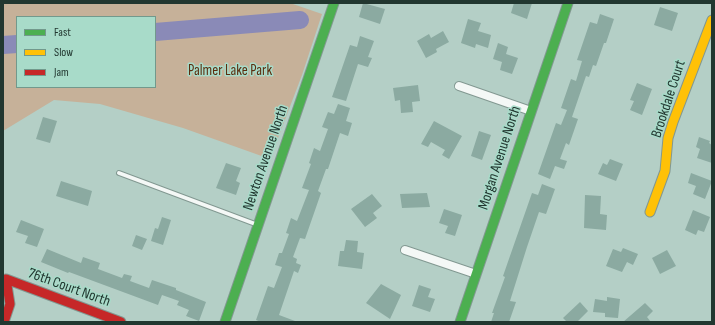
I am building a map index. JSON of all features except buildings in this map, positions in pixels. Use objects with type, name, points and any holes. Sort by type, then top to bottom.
[{"type":"street","name":"Newton Avenue North","points":[[224,322],[334,3]]},
{"type":"street","name":"Morgan Avenue North","points":[[460,322],[568,3]]},
{"type":"street","name":"Brookdale Court","points":[[650,212],[665,171],[668,138],[673,122],[712,20]]},
{"type":"street","points":[[459,86],[531,111]]},
{"type":"street","points":[[405,250],[476,274]]},
{"type":"street","name":"76th Court North","points":[[4,322],[10,304],[6,279],[121,322]]},
{"type":"lane","points":[[119,173],[258,225]]},
{"type":"green space","name":"Palmer Lake Park","points":[[3,3],[290,3],[322,14],[302,75],[270,159],[183,128],[100,104],[54,100],[3,131]]},
{"type":"waterway","points":[[156,32],[300,20]]},
{"type":"waterway","points":[[3,45],[16,44]]},
{"type":"traffic: fast","points":[[225,322],[334,3]]},
{"type":"traffic: fast","points":[[460,322],[568,3]]},
{"type":"traffic: slow","points":[[650,212],[665,171],[668,138],[673,122],[712,20]]},
{"type":"traffic: jam","points":[[4,322],[10,304],[6,279],[121,322]]}]
